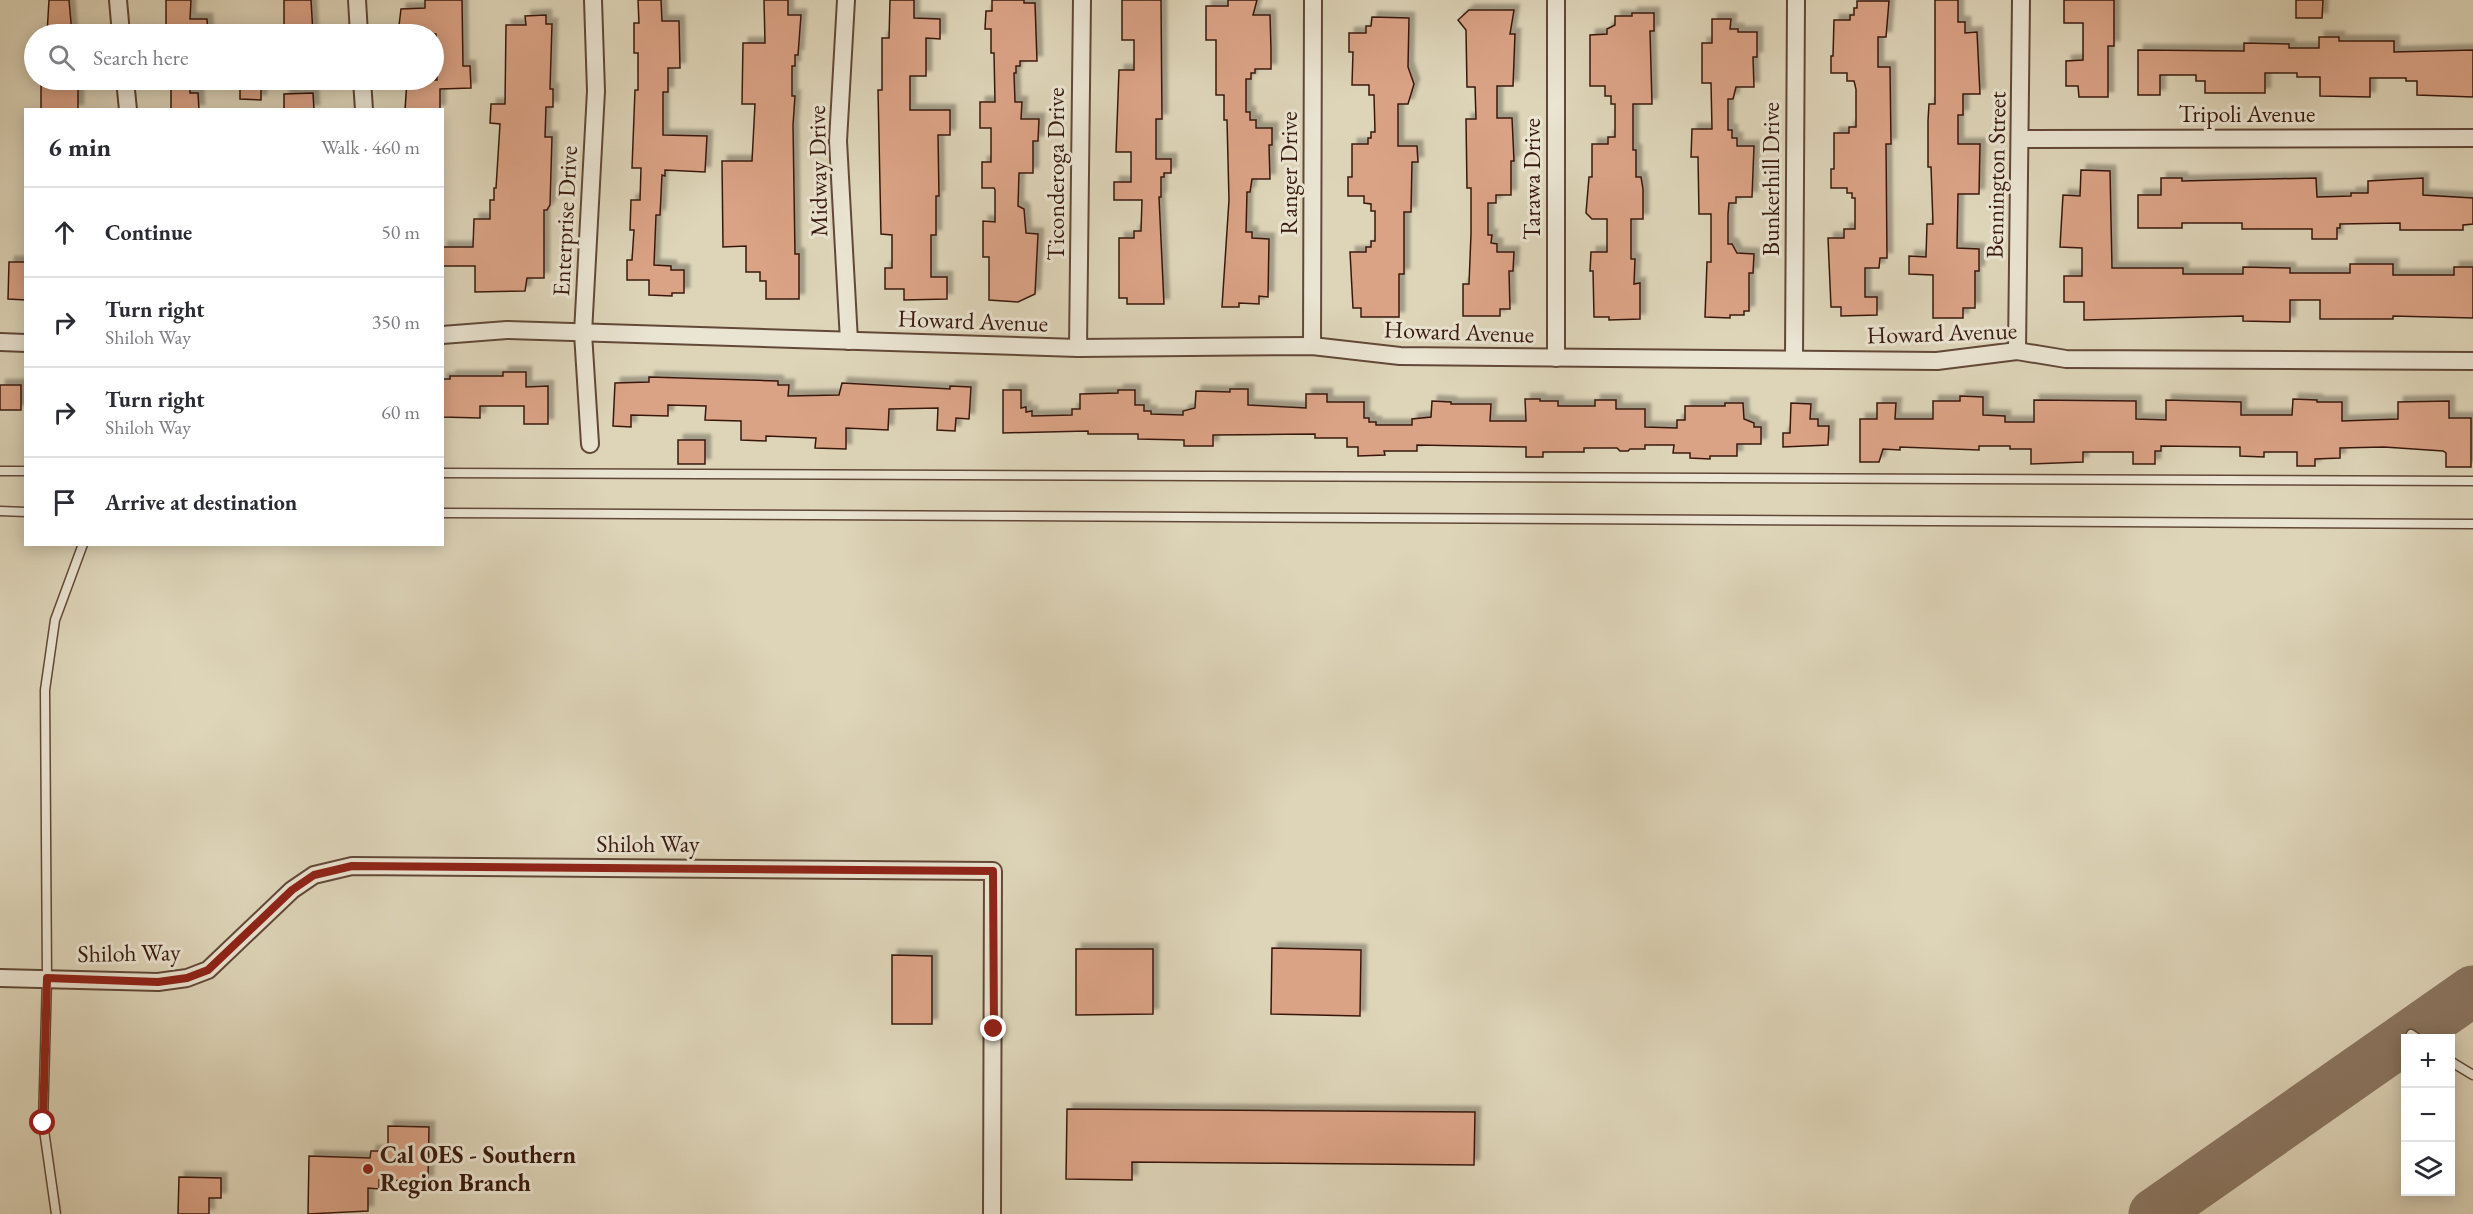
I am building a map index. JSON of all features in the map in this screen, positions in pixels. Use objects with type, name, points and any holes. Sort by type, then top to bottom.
[{"type":"street","points":[[118,0],[120,24]]},
{"type":"street","points":[[357,0],[358,24]]},
{"type":"street","name":"Enterprise Drive","points":[[590,444],[583,333],[596,91],[593,0]]},
{"type":"street","name":"Midway Drive","points":[[846,0],[838,141],[849,341]]},
{"type":"street","name":"Ticonderoga Drive","points":[[1078,348],[1082,0]]},
{"type":"street","name":"Ranger Drive","points":[[1312,346],[1313,0]]},
{"type":"street","name":"Tarawa Drive","points":[[1556,0],[1557,358]]},
{"type":"street","name":"Bunkerhill Drive","points":[[1794,359],[1796,0]]},
{"type":"street","name":"Bennington Street","points":[[2017,351],[2022,139],[2022,0]]},
{"type":"street","points":[[126,90],[128,108]]},
{"type":"street","points":[[363,90],[364,108]]},
{"type":"street","name":"Tripoli Avenue","points":[[2022,139],[2473,138]]},
{"type":"street","name":"Howard Avenue","points":[[444,335],[507,330],[1078,348],[1312,346],[1400,357],[1937,361],[2017,351],[2066,359],[2473,361]]},
{"type":"street","points":[[0,342],[24,343]]},
{"type":"street","name":"Shiloh Way","points":[[0,978],[158,982],[187,978],[208,970],[292,890],[314,875],[352,866],[993,871],[992,1214]]},
{"type":"lane","points":[[0,471],[24,471]]},
{"type":"lane","points":[[444,473],[2473,481]]},
{"type":"lane","points":[[0,512],[24,512]]},
{"type":"lane","points":[[444,513],[2473,524]]},
{"type":"lane","points":[[56,1214],[43,1123],[47,978],[45,690],[56,620],[82,546]]},
{"type":"lane","points":[[2455,1063],[2473,1075]]},
{"type":"building","points":[[49,0],[69,0],[71,24],[48,24]]},
{"type":"building","points":[[166,0],[191,0],[190,19],[207,19],[207,24],[166,24]]},
{"type":"building","points":[[284,0],[311,0],[312,24],[284,24]]},
{"type":"building","points":[[425,0],[462,0],[463,66],[470,66],[471,88],[444,89],[444,24],[399,24],[401,9],[425,8]]},
{"type":"building","points":[[638,0],[661,0],[662,21],[679,21],[680,68],[668,68],[668,92],[663,92],[663,135],[707,136],[705,172],[665,170],[665,176],[662,175],[660,215],[656,215],[654,265],[671,266],[671,270],[684,270],[684,293],[672,293],[672,296],[649,295],[649,280],[627,280],[627,260],[632,260],[634,230],[630,230],[631,200],[640,200],[641,168],[632,168],[635,90],[638,90],[638,53],[634,53],[634,23],[639,23]]},
{"type":"building","points":[[764,0],[788,0],[788,15],[801,15],[798,55],[795,55],[795,66],[792,66],[792,96],[795,96],[793,125],[795,254],[799,254],[799,299],[766,299],[766,281],[760,281],[760,272],[746,272],[746,246],[723,247],[722,161],[752,161],[755,104],[742,104],[743,43],[765,43]]},
{"type":"building","points":[[890,0],[914,0],[914,18],[940,19],[940,39],[926,38],[926,76],[910,76],[910,110],[950,110],[950,135],[938,135],[939,196],[936,196],[936,235],[931,235],[931,277],[947,277],[947,299],[904,300],[904,289],[885,289],[885,268],[892,268],[892,235],[881,234],[878,90],[882,90],[882,38],[889,38]]},
{"type":"building","points":[[992,0],[1024,0],[1024,3],[1035,3],[1037,61],[1020,61],[1020,66],[1016,66],[1016,73],[1014,73],[1015,102],[1022,102],[1021,119],[1039,119],[1038,141],[1033,141],[1033,173],[1019,173],[1018,206],[1024,209],[1026,233],[1038,234],[1035,294],[1018,302],[989,300],[989,257],[983,257],[983,221],[995,222],[995,190],[994,188],[982,188],[982,162],[991,162],[991,128],[980,128],[980,102],[995,102],[991,29],[985,29],[986,11],[992,11]]},
{"type":"building","points":[[1122,0],[1161,0],[1162,119],[1156,119],[1156,159],[1171,159],[1171,173],[1164,173],[1164,177],[1161,177],[1161,197],[1159,197],[1164,304],[1127,304],[1127,298],[1119,298],[1119,238],[1134,238],[1134,231],[1141,231],[1142,200],[1114,200],[1114,182],[1131,182],[1131,152],[1116,152],[1119,70],[1134,70],[1134,40],[1122,40]]},
{"type":"building","points":[[1228,0],[1257,0],[1253,15],[1270,15],[1271,69],[1255,69],[1255,73],[1251,73],[1251,79],[1246,79],[1246,112],[1250,112],[1250,120],[1256,120],[1256,128],[1272,128],[1272,145],[1269,145],[1270,179],[1252,179],[1250,192],[1247,192],[1246,232],[1252,232],[1252,238],[1269,239],[1268,297],[1259,296],[1259,304],[1239,303],[1239,307],[1222,307],[1229,200],[1227,120],[1224,120],[1224,95],[1216,95],[1216,40],[1206,40],[1206,6],[1228,6]]},
{"type":"building","points":[[1935,0],[1958,0],[1958,22],[1965,22],[1965,33],[1977,32],[1980,94],[1963,94],[1963,115],[1958,115],[1958,144],[1980,144],[1979,194],[1958,194],[1957,248],[1979,249],[1979,271],[1975,271],[1975,308],[1963,308],[1963,318],[1933,318],[1933,275],[1909,274],[1909,256],[1926,257],[1927,224],[1933,224],[1931,167],[1928,167],[1928,121],[1929,104],[1935,104]]},
{"type":"building","points":[[2064,0],[2114,0],[2114,46],[2108,46],[2108,97],[2079,97],[2078,86],[2066,86],[2066,61],[2083,60],[2083,23],[2064,23]]},
{"type":"building","points":[[2296,0],[2323,0],[2322,18],[2296,18]]},
{"type":"building","points":[[1857,1],[1889,1],[1886,37],[1878,37],[1878,67],[1890,67],[1891,144],[1886,144],[1887,258],[1880,258],[1879,268],[1865,268],[1865,297],[1877,297],[1877,315],[1841,316],[1841,307],[1831,307],[1828,238],[1844,238],[1844,229],[1855,229],[1855,198],[1852,198],[1852,193],[1847,193],[1847,188],[1831,188],[1831,169],[1834,169],[1834,133],[1849,133],[1849,127],[1856,127],[1856,89],[1854,81],[1847,81],[1847,73],[1831,73],[1831,56],[1833,56],[1834,20],[1850,20],[1850,15],[1854,15],[1854,8],[1857,8]]},
{"type":"building","points":[[1469,10],[1514,10],[1510,34],[1515,34],[1513,86],[1497,86],[1497,118],[1512,118],[1514,161],[1511,161],[1511,195],[1496,195],[1496,203],[1488,203],[1488,235],[1492,235],[1491,243],[1497,244],[1497,252],[1514,252],[1513,271],[1509,271],[1510,309],[1500,309],[1500,316],[1463,316],[1463,284],[1469,284],[1471,234],[1471,188],[1467,188],[1466,119],[1476,119],[1475,87],[1467,87],[1466,30],[1458,20]]},
{"type":"building","points":[[1632,13],[1654,13],[1654,31],[1650,31],[1652,104],[1633,104],[1633,150],[1636,150],[1636,177],[1641,177],[1643,189],[1643,219],[1631,219],[1631,259],[1635,259],[1634,284],[1640,283],[1640,319],[1609,320],[1609,317],[1594,317],[1593,271],[1590,271],[1591,252],[1607,252],[1607,219],[1592,219],[1586,213],[1589,177],[1592,177],[1592,144],[1608,144],[1608,137],[1615,137],[1615,104],[1611,104],[1611,96],[1605,96],[1605,86],[1590,86],[1590,35],[1607,34],[1607,29],[1615,25],[1615,16],[1632,16]]},
{"type":"building","points":[[546,15],[546,24],[552,24],[550,89],[553,89],[553,107],[546,107],[545,137],[552,137],[550,205],[547,210],[544,210],[544,278],[527,278],[525,291],[475,292],[475,266],[444,266],[444,247],[473,247],[474,219],[490,219],[490,200],[494,200],[494,188],[496,188],[500,124],[490,123],[491,104],[505,104],[506,25],[526,25],[525,16]]},
{"type":"building","points":[[1372,17],[1409,18],[1408,67],[1414,84],[1408,104],[1398,104],[1398,146],[1417,146],[1418,162],[1412,162],[1411,212],[1404,212],[1404,274],[1399,274],[1399,317],[1361,317],[1361,308],[1353,308],[1350,252],[1366,252],[1366,247],[1371,247],[1371,241],[1375,241],[1375,211],[1371,211],[1371,204],[1364,203],[1364,196],[1348,196],[1348,177],[1352,177],[1352,144],[1368,144],[1371,132],[1375,132],[1374,95],[1369,95],[1369,85],[1352,85],[1353,52],[1349,52],[1349,33],[1366,33],[1366,26],[1371,26]]},
{"type":"building","points":[[1712,19],[1731,19],[1730,29],[1738,29],[1738,32],[1757,32],[1757,57],[1753,57],[1754,87],[1736,87],[1733,99],[1728,99],[1728,130],[1732,130],[1732,138],[1737,138],[1737,146],[1754,146],[1752,197],[1736,197],[1736,203],[1729,203],[1728,214],[1728,244],[1732,244],[1737,253],[1754,254],[1753,273],[1749,273],[1749,311],[1744,311],[1744,315],[1730,315],[1730,318],[1705,317],[1707,262],[1711,262],[1711,214],[1699,214],[1698,157],[1691,157],[1692,129],[1712,129],[1711,83],[1702,83],[1702,43],[1712,43]]},
{"type":"building","points":[[2319,37],[2339,37],[2339,41],[2394,41],[2394,52],[2473,50],[2473,97],[2417,95],[2417,81],[2406,81],[2406,78],[2370,78],[2370,97],[2320,96],[2320,77],[2297,77],[2297,73],[2265,73],[2265,93],[2205,93],[2205,81],[2196,81],[2196,75],[2160,75],[2160,95],[2138,95],[2138,50],[2244,51],[2244,43],[2289,44],[2289,48],[2319,48]]},
{"type":"building","points":[[41,90],[78,90],[78,108],[41,108]]},
{"type":"building","points":[[171,90],[190,90],[190,93],[198,93],[199,108],[171,108]]},
{"type":"building","points":[[240,90],[261,90],[261,100],[240,99]]},
{"type":"building","points":[[406,90],[440,90],[440,108],[405,108]]},
{"type":"building","points":[[313,93],[314,108],[284,108],[284,94]]},
{"type":"building","points":[[2081,170],[2110,171],[2112,268],[2183,268],[2183,274],[2243,274],[2243,267],[2290,268],[2290,273],[2350,273],[2350,264],[2393,264],[2393,275],[2454,275],[2454,267],[2473,267],[2473,318],[2393,316],[2393,319],[2320,319],[2320,300],[2290,300],[2290,322],[2243,321],[2243,316],[2084,320],[2084,302],[2064,302],[2064,276],[2082,276],[2082,248],[2060,247],[2063,195],[2080,196]]},
{"type":"building","points":[[2161,178],[2182,178],[2182,181],[2316,178],[2317,197],[2368,193],[2368,181],[2423,178],[2423,195],[2473,198],[2473,224],[2463,225],[2463,230],[2400,230],[2400,223],[2340,224],[2340,228],[2337,228],[2337,239],[2312,239],[2312,229],[2242,229],[2242,223],[2182,223],[2182,228],[2138,228],[2138,195],[2161,195]]},
{"type":"building","points":[[9,262],[24,262],[24,300],[8,299]]},
{"type":"building","points":[[503,372],[526,372],[526,387],[548,386],[548,424],[524,424],[524,406],[480,406],[480,418],[444,417],[444,379],[450,379],[450,376],[503,376]]},
{"type":"building","points":[[649,377],[778,381],[778,385],[789,385],[788,396],[839,395],[842,383],[950,389],[950,386],[971,387],[969,419],[956,418],[955,431],[937,430],[938,408],[889,409],[888,430],[846,428],[846,449],[815,448],[816,438],[766,436],[766,441],[741,440],[741,421],[705,420],[706,406],[668,405],[668,416],[631,415],[631,427],[613,426],[615,383],[649,382]]},
{"type":"building","points":[[0,385],[21,385],[21,410],[0,410]]},
{"type":"building","points":[[1230,389],[1248,389],[1248,405],[1306,408],[1306,394],[1327,394],[1327,402],[1364,402],[1364,418],[1369,418],[1369,422],[1376,422],[1376,425],[1412,425],[1412,419],[1431,417],[1432,401],[1451,402],[1451,404],[1491,404],[1490,421],[1526,421],[1525,399],[1540,399],[1540,401],[1558,401],[1558,406],[1595,406],[1595,400],[1616,400],[1616,409],[1645,409],[1645,427],[1677,428],[1677,420],[1685,420],[1685,406],[1725,406],[1725,403],[1743,403],[1744,419],[1754,423],[1754,427],[1761,427],[1761,444],[1737,444],[1737,456],[1710,456],[1710,459],[1690,458],[1690,453],[1673,453],[1674,445],[1645,445],[1645,449],[1628,451],[1620,451],[1617,448],[1584,448],[1584,452],[1543,452],[1543,457],[1526,457],[1526,447],[1417,445],[1417,451],[1384,451],[1385,455],[1358,456],[1358,447],[1347,447],[1347,438],[1315,438],[1315,434],[1213,435],[1213,446],[1184,446],[1184,440],[1138,439],[1138,434],[1088,434],[1088,431],[1003,433],[1003,390],[1021,390],[1021,408],[1026,407],[1026,412],[1032,411],[1032,416],[1072,415],[1072,409],[1080,409],[1080,394],[1118,393],[1118,390],[1135,390],[1135,405],[1144,405],[1144,411],[1151,411],[1151,414],[1183,415],[1183,411],[1195,408],[1196,391],[1230,392]]},
{"type":"building","points":[[1960,396],[1983,397],[1983,415],[2005,416],[2005,422],[2034,422],[2034,400],[2136,401],[2136,419],[2166,420],[2166,400],[2241,402],[2241,415],[2292,415],[2293,399],[2317,400],[2317,402],[2342,402],[2342,421],[2398,419],[2398,402],[2449,401],[2449,418],[2471,418],[2471,467],[2446,467],[2446,453],[2443,451],[2384,447],[2340,448],[2340,458],[2315,459],[2315,466],[2297,466],[2297,452],[2264,452],[2264,457],[2240,456],[2240,447],[2161,446],[2161,451],[2155,451],[2155,464],[2133,464],[2133,452],[2083,452],[2083,462],[2031,464],[2031,449],[2010,449],[2010,446],[1979,446],[1979,450],[1900,447],[1900,450],[1883,449],[1879,462],[1860,462],[1860,419],[1877,419],[1877,403],[1896,403],[1895,419],[1933,419],[1933,401],[1960,401]]},
{"type":"building","points":[[1791,403],[1811,404],[1810,419],[1818,419],[1818,426],[1829,426],[1828,445],[1783,447],[1783,433],[1790,433]]},
{"type":"building","points":[[678,440],[705,440],[705,464],[678,464]]},
{"type":"building","points":[[1272,948],[1361,950],[1360,1016],[1271,1014]]},
{"type":"building","points":[[1076,949],[1153,949],[1153,1014],[1076,1015]]},
{"type":"building","points":[[892,955],[932,956],[932,1024],[892,1024]]},
{"type":"building","points":[[1067,1109],[1475,1112],[1474,1165],[1132,1162],[1132,1180],[1066,1179]]},
{"type":"building","name":"Cal OES - Southern Region Branch","points":[[388,1126],[429,1127],[428,1181],[379,1180],[379,1189],[368,1188],[368,1211],[308,1214],[309,1156],[370,1158],[371,1151],[388,1151]]},
{"type":"building","points":[[179,1177],[221,1178],[221,1198],[209,1198],[209,1214],[178,1214]]},
{"type":"taxiway","points":[[2154,1214],[2473,991]]},
{"type":"place","name":"Cal OES - Southern Region Branch","points":[[368,1169]]},
{"type":"route","points":[[43,1123],[47,978],[158,982],[187,978],[208,970],[292,890],[314,875],[352,866],[993,871],[994,1029]]}]
